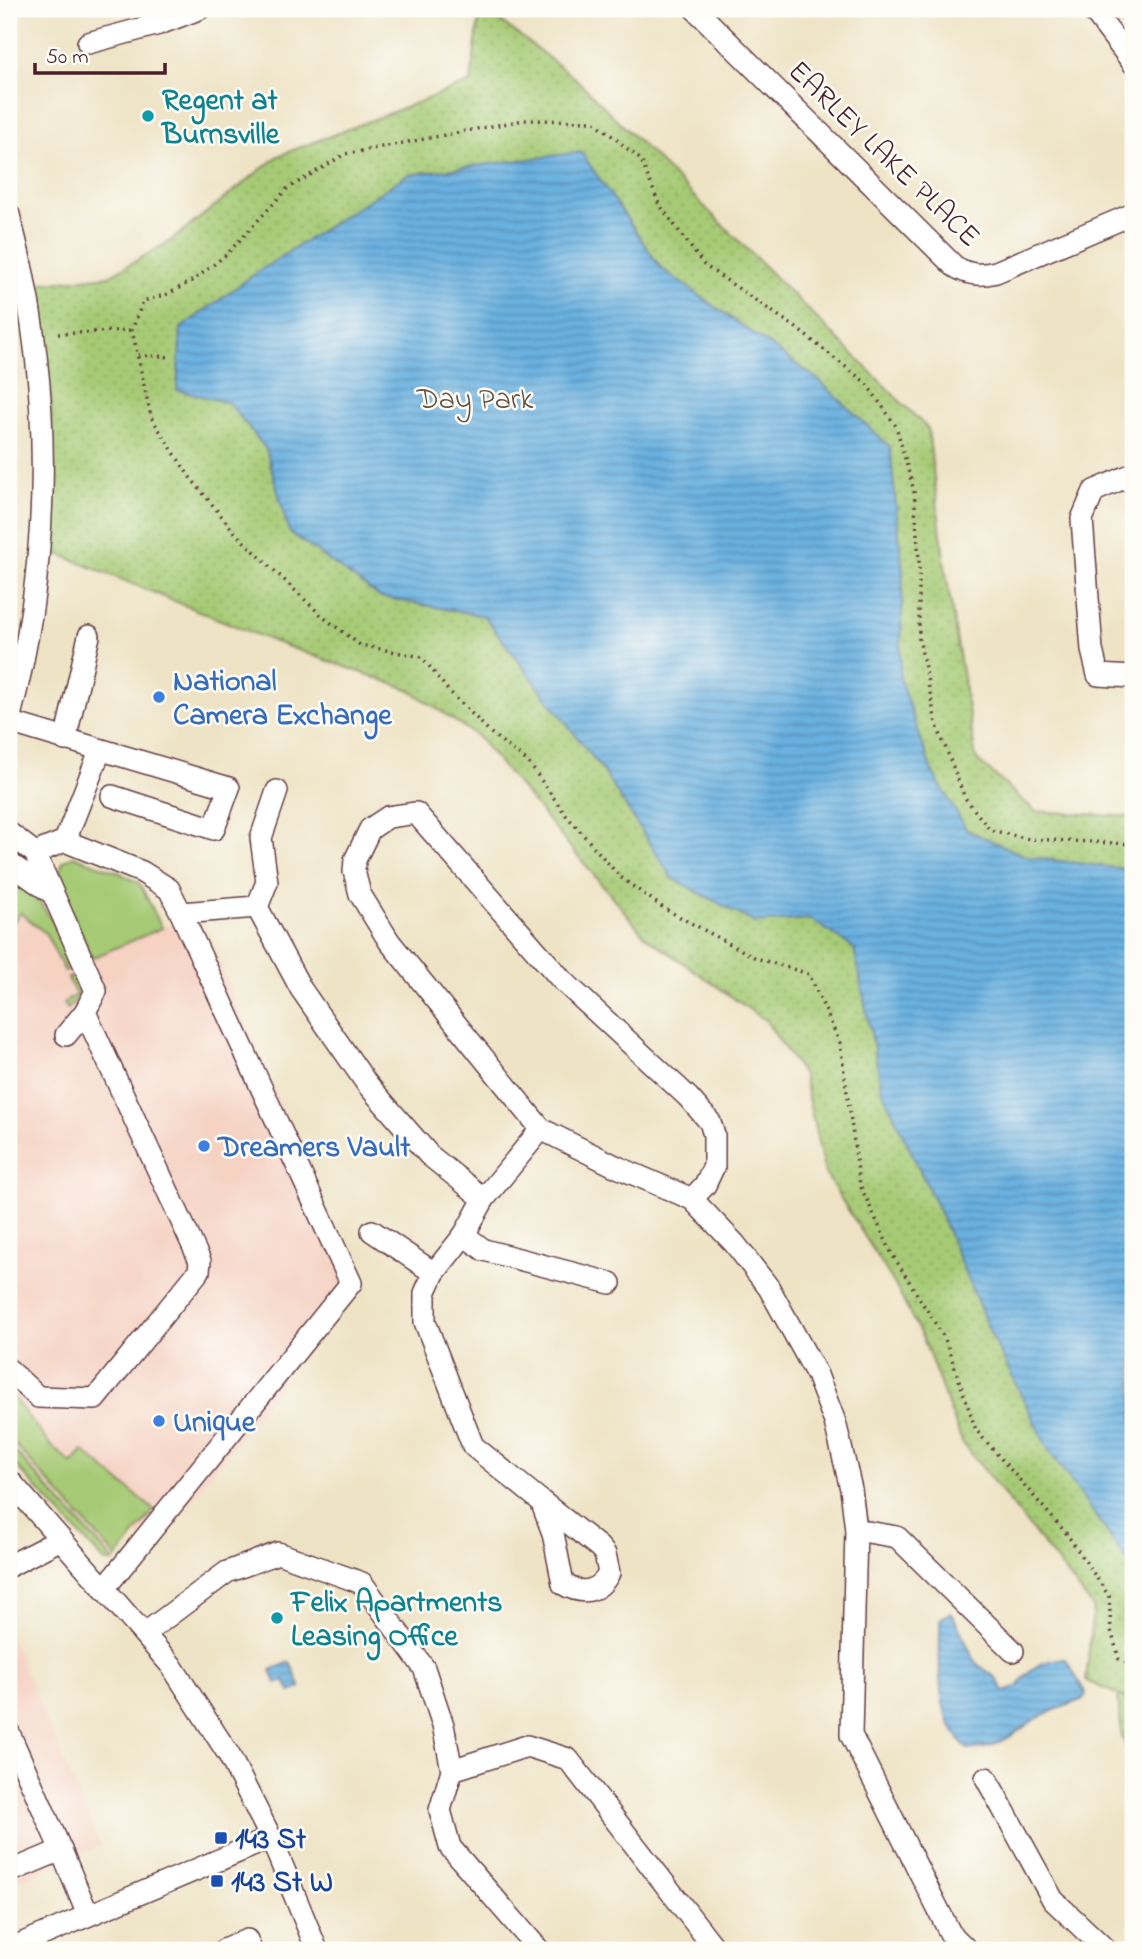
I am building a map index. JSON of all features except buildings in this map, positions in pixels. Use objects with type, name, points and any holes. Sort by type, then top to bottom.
[{"type":"street","points":[[88,43],[159,24],[197,9]]},
{"type":"street","name":"EARLEY LAKE PLACE","points":[[695,9],[954,266],[965,272],[978,275],[996,272],[1133,214]]},
{"type":"street","points":[[1092,9],[1133,64]]},
{"type":"street","points":[[9,215],[31,314],[43,476],[35,588],[22,668],[9,721],[100,751],[229,788],[214,829],[112,796]]},
{"type":"street","points":[[1133,474],[1094,491],[1082,519],[1092,650],[1098,676],[1133,677]]},
{"type":"street","points":[[65,740],[89,636]]},
{"type":"street","points":[[65,841],[100,751]]},
{"type":"street","points":[[257,907],[267,882],[261,838],[277,791]]},
{"type":"street","points":[[692,1199],[705,1185],[714,1167],[714,1135],[710,1122],[688,1097],[561,979],[416,813],[388,817],[363,838],[357,850],[354,871],[360,894],[389,941],[541,1129],[615,1167],[692,1199],[735,1244],[769,1288],[817,1375],[846,1464],[856,1530],[851,1735],[950,1933],[967,1950]]},
{"type":"street","points":[[9,833],[35,853],[49,891],[96,991],[85,1012],[66,1035]]},
{"type":"street","points":[[35,853],[65,841],[142,872],[169,889],[351,1283],[104,1588]]},
{"type":"street","points":[[9,863],[49,891]]},
{"type":"street","points":[[181,913],[257,907]]},
{"type":"street","points":[[257,907],[302,989],[367,1084],[429,1155],[485,1199]]},
{"type":"street","points":[[9,1370],[37,1397],[95,1399],[199,1270],[201,1261],[85,1012]]},
{"type":"street","points":[[541,1129],[485,1199],[464,1236],[435,1273],[425,1293],[425,1322],[473,1446],[541,1501]]},
{"type":"street","points":[[372,1231],[435,1273]]},
{"type":"street","points":[[464,1236],[484,1250],[610,1283]]},
{"type":"street","points":[[9,1480],[171,1665],[229,1755],[271,1838],[317,1950]]},
{"type":"street","points":[[856,1530],[897,1537],[1013,1651]]},
{"type":"street","points":[[9,1566],[61,1539]]},
{"type":"street","points":[[144,1634],[226,1572],[278,1553],[362,1583],[424,1668],[443,1725],[452,1770],[440,1810],[450,1847],[539,1950]]},
{"type":"street","points":[[9,1733],[88,1915]]},
{"type":"street","points":[[452,1770],[527,1746],[568,1759],[716,1950]]},
{"type":"street","points":[[986,1779],[1053,1900],[1106,1950]]},
{"type":"street","points":[[9,1949],[44,1943],[88,1915],[271,1838]]},
{"type":"street","points":[[9,1872],[61,1850]]},
{"type":"street","points":[[224,1950],[247,1940],[251,1950]]},
{"type":"path","points":[[1133,844],[1029,839],[990,830],[965,799],[936,723],[919,638],[919,560],[914,491],[896,426],[866,383],[795,327],[704,265],[659,204],[641,160],[594,121],[524,120],[345,153],[287,189],[226,255],[195,279],[168,294],[143,301],[132,330],[151,416],[189,476],[237,535],[323,617],[360,645],[422,657],[447,689],[492,734],[528,762],[566,815],[620,877],[665,909],[756,958],[809,974],[840,1043],[860,1185],[892,1254],[944,1339],[976,1430],[1066,1533],[1110,1596],[1111,1630],[1119,1659],[1133,1666]]},
{"type":"path","points":[[58,334],[132,330]]},
{"type":"path","points":[[138,355],[171,357]]},
{"type":"shaded area","points":[[9,898],[51,937],[201,922],[358,1281],[153,1551],[51,1452],[9,1397]]},
{"type":"shaded area","points":[[9,1632],[100,1846],[9,1885]]},
{"type":"green space","name":"Day Park","points":[[480,9],[485,9],[576,79],[928,429],[945,567],[976,759],[1035,811],[1133,817],[1133,1701],[1086,1681],[1093,1607],[962,1442],[924,1341],[894,1283],[825,1173],[803,1075],[766,1021],[645,936],[477,736],[408,689],[275,642],[49,550],[53,488],[51,395],[36,284],[109,276],[172,240],[278,156],[471,82]]},
{"type":"green space","points":[[73,856],[118,872],[140,884],[162,928],[92,958],[57,880],[63,862]]},
{"type":"green space","points":[[9,874],[31,893],[49,915],[75,967],[65,972],[46,934],[21,913],[9,927]]},
{"type":"green space","points":[[77,974],[84,991],[68,1009],[63,1003],[76,995],[68,978]]},
{"type":"green space","points":[[9,1392],[51,1446],[72,1464],[83,1451],[154,1510],[117,1558],[9,1438]]},
{"type":"green space","points":[[9,1445],[113,1562],[105,1562],[9,1458]]},
{"type":"green space","points":[[1133,1678],[1133,1764],[1122,1737],[1118,1698]]},
{"type":"water","name":"Day Park","points":[[581,152],[661,268],[820,381],[890,447],[903,572],[900,679],[932,771],[967,830],[1028,857],[1133,870],[1133,1569],[1047,1447],[990,1332],[940,1213],[882,1090],[854,948],[810,919],[755,923],[672,878],[603,771],[484,616],[380,597],[289,532],[266,449],[229,403],[177,390],[181,328],[256,273],[407,175]]},
{"type":"water","points":[[950,1613],[976,1663],[995,1677],[1004,1691],[1019,1686],[1027,1674],[1038,1665],[1051,1660],[1066,1659],[1086,1694],[1083,1699],[1041,1716],[996,1744],[968,1749],[948,1720],[940,1688],[940,1619]]},
{"type":"water","points":[[290,1662],[301,1688],[290,1692],[285,1680],[276,1683],[271,1670]]},
{"type":"place","name":"Regent at Burnsville","points":[[148,116]]},
{"type":"place","name":"National Camera Exchange","points":[[159,697]]},
{"type":"place","name":"Dreamers Vault","points":[[204,1146]]},
{"type":"place","name":"Unique","points":[[159,1421]]},
{"type":"place","name":"Felix Apartments Leasing Office","points":[[277,1618]]},
{"type":"place","name":"143 St","points":[[221,1838]]},
{"type":"place","name":"143 St W","points":[[217,1881]]}]
